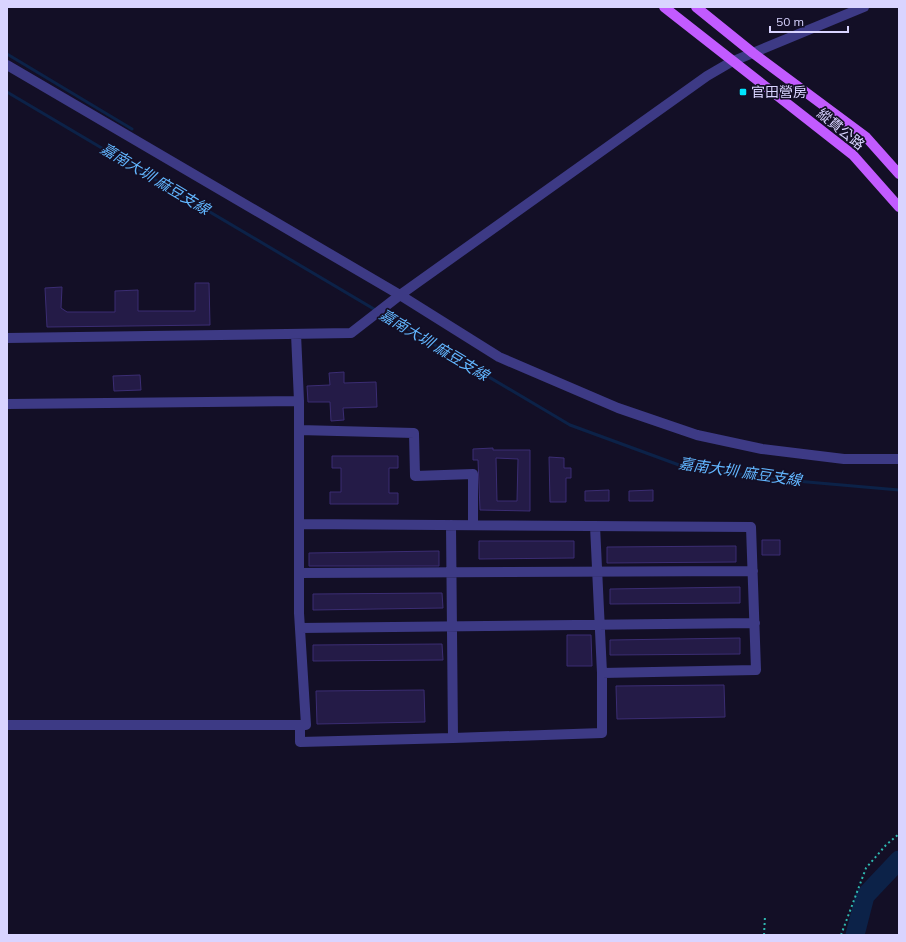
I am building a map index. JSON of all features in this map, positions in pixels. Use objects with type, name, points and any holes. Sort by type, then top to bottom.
[{"type":"main road","name":"縱貫公路","points":[[664,7],[731,62],[853,155],[899,206]]},
{"type":"main road","name":"縱貫公路","points":[[696,7],[752,53],[866,137],[899,174]]},
{"type":"street","points":[[7,338],[350,333],[400,295],[701,81],[731,62],[864,7]]},
{"type":"street","points":[[7,65],[400,295],[499,357],[618,408],[697,435],[762,449],[844,459],[899,459]]},
{"type":"street","points":[[7,725],[306,725],[300,628],[299,402],[296,334]]},
{"type":"street","points":[[7,404],[299,402]]},
{"type":"street","points":[[299,430],[414,433],[415,476],[473,474],[473,525]]},
{"type":"street","points":[[299,524],[751,527],[756,670],[602,673]]},
{"type":"street","points":[[451,525],[453,738]]},
{"type":"street","points":[[300,725],[300,742],[602,733],[602,673],[595,526]]},
{"type":"street","points":[[299,573],[753,571]]},
{"type":"street","points":[[300,628],[755,623]]},
{"type":"path","points":[[841,935],[866,868],[886,845],[899,834]]},
{"type":"path","points":[[764,935],[765,916]]},
{"type":"building","points":[[195,283],[209,283],[210,325],[47,327],[45,288],[62,287],[61,308],[67,312],[115,312],[115,291],[138,290],[138,311],[195,311]]},
{"type":"building","points":[[344,372],[344,383],[376,382],[377,407],[343,408],[344,420],[331,421],[330,402],[308,402],[307,386],[330,385],[329,373]]},
{"type":"building","points":[[140,375],[141,390],[114,391],[113,376]]},
{"type":"building","points":[[493,448],[493,450],[530,450],[530,511],[480,510],[478,460],[473,460],[473,449]],"holes":[[[496,458],[518,459],[517,501],[497,501]]]},
{"type":"building","points":[[332,456],[398,456],[398,468],[389,468],[389,493],[398,493],[398,504],[330,504],[330,492],[341,492],[341,468],[332,468]]},
{"type":"building","points":[[549,457],[564,458],[564,468],[571,468],[571,478],[566,478],[566,502],[550,502]]},
{"type":"building","points":[[609,490],[609,501],[585,501],[585,491]]},
{"type":"building","points":[[653,490],[653,501],[629,501],[629,491]]},
{"type":"building","points":[[762,540],[780,540],[780,555],[762,555]]},
{"type":"building","points":[[479,541],[574,541],[574,558],[479,559]]},
{"type":"building","points":[[736,546],[736,562],[607,563],[607,547]]},
{"type":"building","points":[[439,551],[439,566],[309,566],[309,553]]},
{"type":"building","points":[[740,587],[740,603],[610,604],[610,589]]},
{"type":"building","points":[[442,593],[443,608],[313,610],[313,594]]},
{"type":"building","points":[[567,635],[591,635],[592,666],[567,666]]},
{"type":"building","points":[[740,638],[740,654],[610,655],[610,640]]},
{"type":"building","points":[[442,644],[443,660],[313,661],[313,645]]},
{"type":"building","points":[[724,685],[725,717],[617,719],[616,686]]},
{"type":"building","points":[[424,690],[425,722],[317,724],[316,691]]},
{"type":"waterway","points":[[7,54],[132,129]]},
{"type":"waterway","name":"嘉南大圳 麻豆支線","points":[[7,92],[570,425],[679,465],[773,479],[899,490]]},
{"type":"waterway","points":[[855,935],[865,896],[899,860]]},
{"type":"place","name":"官田營房","points":[[743,92]]}]
